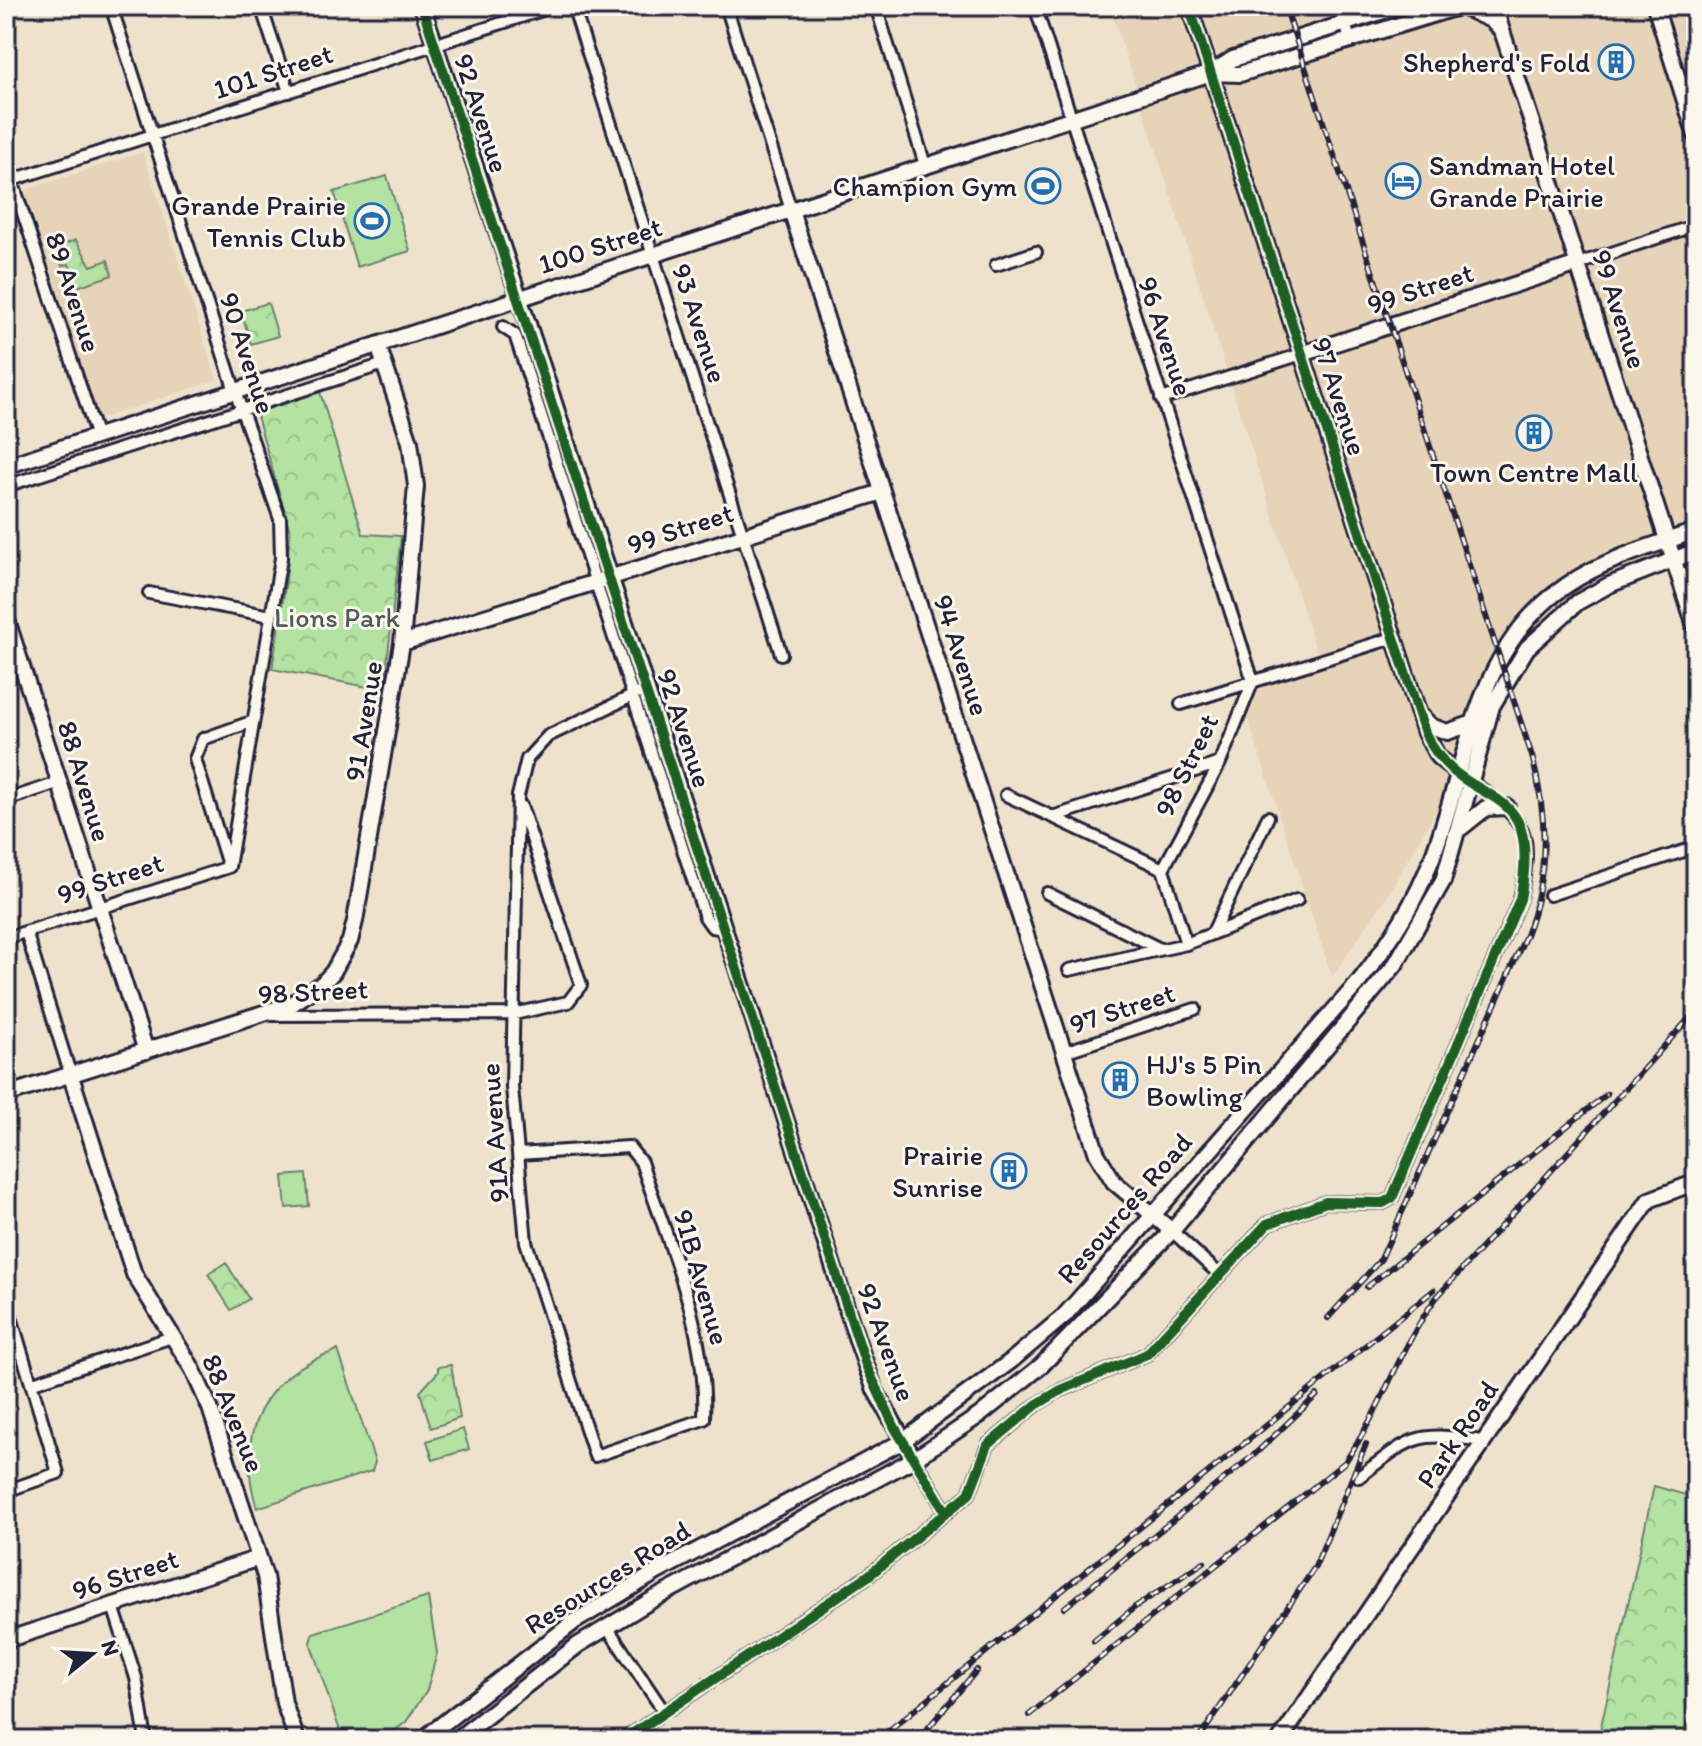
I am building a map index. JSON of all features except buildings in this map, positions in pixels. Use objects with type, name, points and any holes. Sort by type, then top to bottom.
[{"type":"street","name":"90 Avenue","points":[[111,6],[235,391],[280,519],[281,558],[229,867]]},
{"type":"street","points":[[261,6],[289,92]]},
{"type":"street","name":"92 Avenue","points":[[422,6],[611,577],[862,1354],[875,1390],[914,1459]]},
{"type":"street","name":"101 Street","points":[[9,181],[555,6]]},
{"type":"street","name":"93 Avenue","points":[[573,6],[781,654]]},
{"type":"street","name":"94 Avenue","points":[[726,6],[1104,1168],[1151,1215],[1220,1275]]},
{"type":"street","points":[[876,6],[925,165]]},
{"type":"street","name":"96 Avenue","points":[[1035,6],[1253,681]]},
{"type":"street","name":"97 Avenue","points":[[1189,6],[1418,713],[1434,751],[1457,774],[1473,783]]},
{"type":"street","points":[[1339,6],[1351,42]]},
{"type":"street","name":"100 Street","points":[[6,466],[1211,73],[1233,59],[1399,6]]},
{"type":"street","points":[[1461,6],[1491,20],[1502,31]]},
{"type":"street","name":"100 Street","points":[[1211,73],[1240,74],[1461,6]]},
{"type":"street","name":"99 Avenue","points":[[1494,6],[1696,629]]},
{"type":"street","points":[[1655,6],[1696,136]]},
{"type":"street","name":"89 Avenue","points":[[6,162],[9,181],[97,437]]},
{"type":"street","name":"99 Street","points":[[1161,399],[1696,225]]},
{"type":"street","points":[[996,265],[1036,252]]},
{"type":"street","name":"92 Avenue","points":[[503,327],[515,335],[705,917],[712,927],[725,929]]},
{"type":"street","name":"91 Avenue","points":[[262,1016],[292,1004],[323,983],[350,941],[402,643],[416,476],[410,442],[378,345]]},
{"type":"street","points":[[6,486],[384,364]]},
{"type":"street","name":"99 Street","points":[[402,643],[882,492]]},
{"type":"street","points":[[1668,541],[1696,531]]},
{"type":"street","name":"Resources Road","points":[[422,1740],[574,1622],[657,1572],[903,1441],[953,1407],[1064,1316],[1358,983],[1388,943],[1424,878],[1471,724],[1500,658],[1527,620],[1546,602],[1593,570],[1668,541]]},
{"type":"street","points":[[1674,559],[1696,551]]},
{"type":"street","name":"Resources Road","points":[[456,1740],[578,1645],[914,1459],[980,1415],[1041,1366],[1172,1231],[1395,965],[1431,905],[1460,829],[1492,706],[1527,648],[1578,602],[1609,585],[1674,559]]},
{"type":"street","points":[[149,593],[271,616]]},
{"type":"street","name":"88 Avenue","points":[[6,617],[146,1051]]},
{"type":"street","name":"98 Street","points":[[1181,704],[1393,638]]},
{"type":"street","name":"98 Street","points":[[1163,869],[1220,763],[1253,681]]},
{"type":"street","name":"91A Avenue","points":[[595,1456],[526,1242],[512,1087],[518,796],[527,759],[548,736],[647,689]]},
{"type":"street","points":[[1418,713],[1431,726],[1447,732],[1471,724]]},
{"type":"street","points":[[229,867],[195,759],[203,739],[251,722]]},
{"type":"street","points":[[1052,817],[1220,763]]},
{"type":"street","points":[[6,800],[58,783]]},
{"type":"street","points":[[623,1740],[663,1710],[845,1593],[946,1512],[974,1486],[984,1452],[993,1440],[1061,1390],[1147,1354],[1260,1230],[1281,1217],[1326,1202],[1383,1203],[1392,1198],[1520,899],[1526,843],[1519,820],[1507,807],[1473,783]]},
{"type":"street","points":[[1006,795],[1163,869],[1186,944]]},
{"type":"street","name":"98 Street","points":[[6,1095],[262,1016],[514,1014],[568,1002],[581,985],[518,796]]},
{"type":"street","points":[[1460,829],[1486,808],[1507,807]]},
{"type":"street","points":[[1212,934],[1268,817]]},
{"type":"street","points":[[1550,895],[1696,847]]},
{"type":"street","name":"99 Street","points":[[6,938],[229,867]]},
{"type":"street","points":[[1047,893],[1160,949]]},
{"type":"street","points":[[1069,970],[1186,944],[1297,900]]},
{"type":"street","points":[[26,932],[70,1073]]},
{"type":"street","name":"97 Street","points":[[1064,1052],[1195,1009]]},
{"type":"street","name":"88 Avenue","points":[[70,1073],[134,1274],[202,1387],[259,1558],[284,1703],[297,1740]]},
{"type":"street","name":"91B Avenue","points":[[518,1154],[629,1147],[641,1162],[694,1319],[706,1387],[704,1419],[595,1456]]},
{"type":"street","name":"Park Road","points":[[1280,1740],[1649,1200],[1696,1182]]},
{"type":"street","points":[[6,1300],[58,1473],[6,1491]]},
{"type":"street","points":[[33,1383],[172,1337]]},
{"type":"street","points":[[1359,1477],[1404,1443],[1434,1434],[1482,1441]]},
{"type":"street","points":[[914,1459],[946,1512]]},
{"type":"street","name":"96 Street","points":[[6,1640],[259,1558]]},
{"type":"street","points":[[113,1606],[136,1678],[146,1740]]},
{"type":"street","points":[[607,1627],[663,1710]]},
{"type":"shaded area","points":[[1110,6],[1696,6],[1696,551],[1577,602],[1507,680],[1500,659],[1457,774],[1389,893],[1332,977],[1243,704],[1262,688],[1319,660]]},
{"type":"shaded area","points":[[143,152],[217,380],[99,419],[25,190]]},
{"type":"green space","name":"Grande Prairie Tennis Club","points":[[387,176],[410,251],[357,267],[334,192]]},
{"type":"green space","points":[[76,240],[91,266],[108,260],[112,275],[77,287],[69,264],[62,266],[55,247]]},
{"type":"green space","points":[[268,303],[278,336],[251,344],[241,311]]},
{"type":"green space","name":"Lions Park","points":[[320,392],[363,534],[401,536],[384,690],[272,669],[286,581],[290,531],[257,416],[262,410]]},
{"type":"green space","points":[[306,1174],[309,1206],[286,1208],[283,1176]]},
{"type":"green space","points":[[226,1263],[249,1299],[231,1310],[208,1274]]},
{"type":"green space","points":[[338,1350],[375,1462],[372,1471],[257,1508],[249,1455],[261,1410],[273,1391],[290,1374]]},
{"type":"green space","points":[[451,1365],[460,1418],[431,1428],[420,1392],[438,1372],[438,1367]]},
{"type":"green space","points":[[463,1429],[469,1449],[433,1460],[427,1441]]},
{"type":"green space","points":[[1654,1486],[1696,1498],[1696,1740],[1598,1740]]},
{"type":"green space","points":[[428,1597],[437,1653],[427,1690],[406,1722],[382,1740],[343,1740],[310,1642],[313,1633]]},
{"type":"railway","points":[[1285,6],[1532,756],[1541,802],[1544,846],[1539,890],[1526,935],[1381,1259],[1328,1318]]},
{"type":"railway","points":[[1029,1715],[1345,1462],[1370,1421],[1411,1338],[1436,1298],[1696,1011]]},
{"type":"railway","points":[[1367,1287],[1607,1094]]},
{"type":"railway","points":[[877,1740],[1434,1290]]},
{"type":"railway","points":[[1064,1608],[1255,1454],[1317,1395]]},
{"type":"railway","points":[[1198,1740],[1315,1567],[1366,1444]]},
{"type":"railway","points":[[1094,1641],[1135,1607],[1204,1562]]},
{"type":"railway","points":[[918,1740],[977,1670]]},
{"type":"cycle path","points":[[422,6],[866,1365],[895,1428],[946,1512]]},
{"type":"cycle path","points":[[623,1740],[868,1576],[969,1494],[988,1445],[1036,1405],[1061,1390],[1147,1354],[1267,1224],[1326,1202],[1383,1203],[1392,1198],[1520,899],[1525,858],[1521,830],[1511,811],[1441,759],[1425,733],[1189,6]]},
{"type":"place","name":"Shepherd's Fold","points":[[1616,62]]},
{"type":"place","name":"Sandman Hotel Grande Prairie","points":[[1403,181]]},
{"type":"place","name":"Champion Gym","points":[[1043,186]]},
{"type":"place","name":"Grande Prairie Tennis Club","points":[[372,221]]},
{"type":"place","name":"Town Centre Mall","points":[[1534,433]]},
{"type":"place","name":"HJ's 5 Pin Bowling","points":[[1120,1080]]},
{"type":"place","name":"Prairie Sunrise","points":[[1009,1171]]}]
